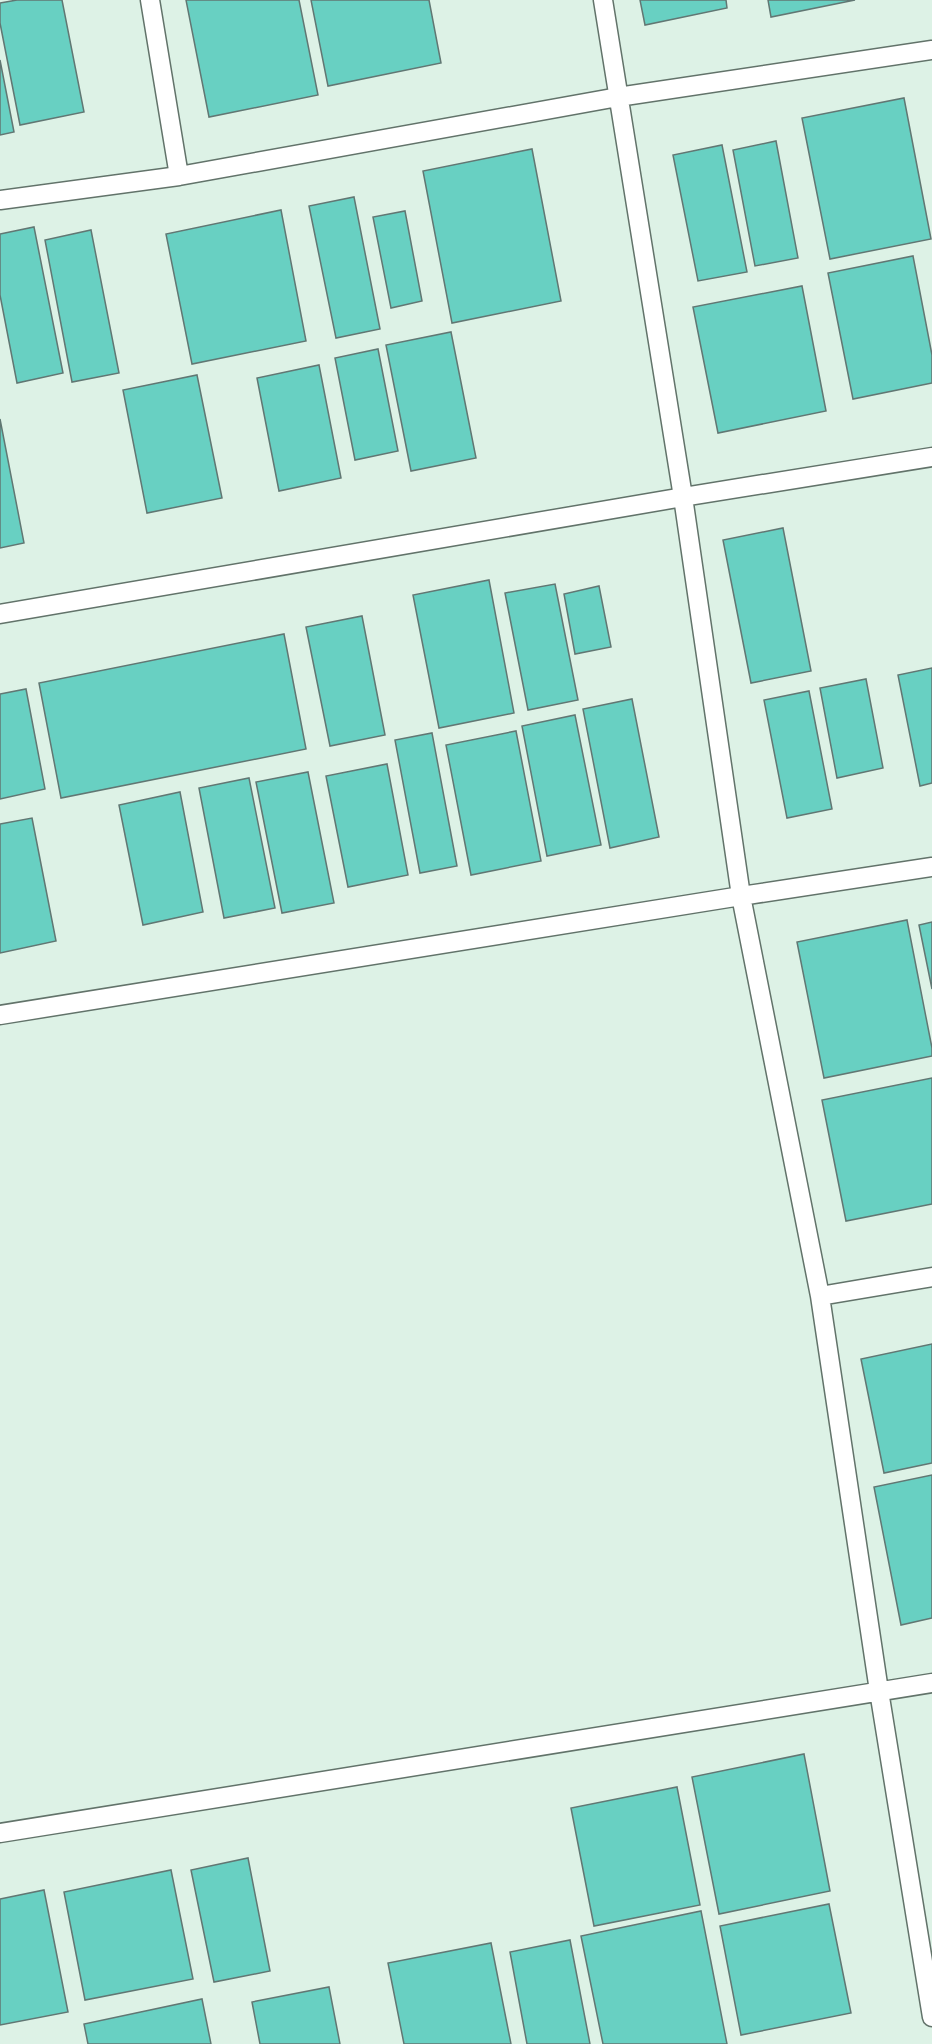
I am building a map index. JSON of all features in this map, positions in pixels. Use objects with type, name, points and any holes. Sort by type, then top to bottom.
[{"type":"lane","points":[[150,0],[179,176]]},
{"type":"lane","points":[[603,0],[683,497],[741,896],[820,1296],[879,1691],[932,2018]]},
{"type":"lane","points":[[0,200],[179,176],[618,97],[932,50]]},
{"type":"lane","points":[[0,614],[683,497],[932,457]]},
{"type":"lane","points":[[0,1015],[932,867]]},
{"type":"lane","points":[[820,1296],[932,1277]]},
{"type":"lane","points":[[0,1833],[932,1683]]},
{"type":"building","points":[[17,0],[62,0],[84,112],[20,125],[0,23],[0,3]]},
{"type":"building","points":[[186,0],[299,0],[318,95],[209,117]]},
{"type":"building","points":[[311,0],[429,0],[441,63],[328,86]]},
{"type":"building","points":[[640,0],[726,0],[727,8],[645,25]]},
{"type":"building","points":[[768,0],[855,0],[771,17]]},
{"type":"building","points":[[0,60],[14,132],[0,135]]},
{"type":"building","points":[[904,98],[931,239],[830,259],[802,118]]},
{"type":"building","points":[[776,141],[798,258],[755,266],[733,150]]},
{"type":"building","points":[[722,145],[747,272],[698,281],[673,155]]},
{"type":"building","points":[[532,149],[561,301],[452,323],[423,171]]},
{"type":"building","points":[[354,197],[380,329],[336,338],[309,206]]},
{"type":"building","points":[[281,210],[306,341],[192,364],[166,234]]},
{"type":"building","points":[[405,211],[422,301],[391,308],[373,217]]},
{"type":"building","points":[[34,227],[63,373],[17,383],[0,295],[0,234]]},
{"type":"building","points":[[91,230],[119,373],[72,382],[45,240]]},
{"type":"building","points":[[913,256],[932,355],[932,383],[853,399],[828,273]]},
{"type":"building","points":[[802,286],[826,411],[718,433],[693,307]]},
{"type":"building","points":[[451,332],[476,458],[411,471],[386,345]]},
{"type":"building","points":[[378,349],[398,451],[355,460],[335,358]]},
{"type":"building","points":[[319,365],[341,478],[279,491],[257,378]]},
{"type":"building","points":[[197,375],[222,498],[147,513],[123,390]]},
{"type":"building","points":[[0,419],[24,543],[0,548]]},
{"type":"building","points":[[783,528],[811,671],[751,683],[723,540]]},
{"type":"building","points":[[489,580],[514,713],[439,728],[413,595]]},
{"type":"building","points":[[555,584],[578,700],[528,710],[505,593]]},
{"type":"building","points":[[599,586],[611,647],[575,654],[564,594]]},
{"type":"building","points":[[362,616],[385,735],[330,746],[306,627]]},
{"type":"building","points":[[284,634],[306,749],[61,798],[39,683]]},
{"type":"building","points":[[932,668],[932,783],[920,786],[898,675]]},
{"type":"building","points":[[866,679],[883,768],[837,778],[820,688]]},
{"type":"building","points":[[26,689],[45,789],[0,799],[0,694]]},
{"type":"building","points":[[809,691],[832,809],[787,818],[764,700]]},
{"type":"building","points":[[632,699],[659,837],[610,848],[583,709]]},
{"type":"building","points":[[575,715],[601,845],[547,856],[522,726]]},
{"type":"building","points":[[516,731],[541,861],[471,875],[446,745]]},
{"type":"building","points":[[432,733],[457,866],[420,873],[395,740]]},
{"type":"building","points":[[387,764],[408,875],[348,887],[326,776]]},
{"type":"building","points":[[308,772],[334,903],[282,913],[256,782]]},
{"type":"building","points":[[249,778],[275,908],[224,918],[199,788]]},
{"type":"building","points":[[180,792],[203,912],[143,925],[119,805]]},
{"type":"building","points":[[32,818],[56,941],[0,953],[0,824]]},
{"type":"building","points":[[907,920],[932,1056],[824,1078],[797,942]]},
{"type":"building","points":[[932,922],[932,989],[919,925]]},
{"type":"building","points":[[932,1078],[932,1204],[846,1221],[822,1100]]},
{"type":"building","points":[[932,1344],[932,1463],[884,1473],[861,1359]]},
{"type":"building","points":[[932,1475],[932,1618],[901,1625],[874,1487]]},
{"type":"building","points":[[804,1754],[830,1891],[719,1914],[692,1777]]},
{"type":"building","points":[[677,1787],[700,1905],[594,1926],[571,1808]]},
{"type":"building","points":[[248,1858],[270,1971],[214,1982],[191,1870]]},
{"type":"building","points":[[171,1870],[193,1979],[85,2000],[64,1892]]},
{"type":"building","points":[[44,1890],[68,2012],[0,2025],[0,1899]]},
{"type":"building","points":[[829,1904],[851,2013],[741,2035],[720,1926]]},
{"type":"building","points":[[701,1911],[727,2044],[603,2044],[581,1936]]},
{"type":"building","points":[[570,1940],[590,2044],[527,2044],[510,1952]]},
{"type":"building","points":[[491,1943],[511,2044],[404,2044],[388,1963]]},
{"type":"building","points":[[329,1987],[340,2044],[260,2044],[252,2002]]},
{"type":"building","points":[[202,1999],[211,2044],[88,2044],[84,2024]]}]
